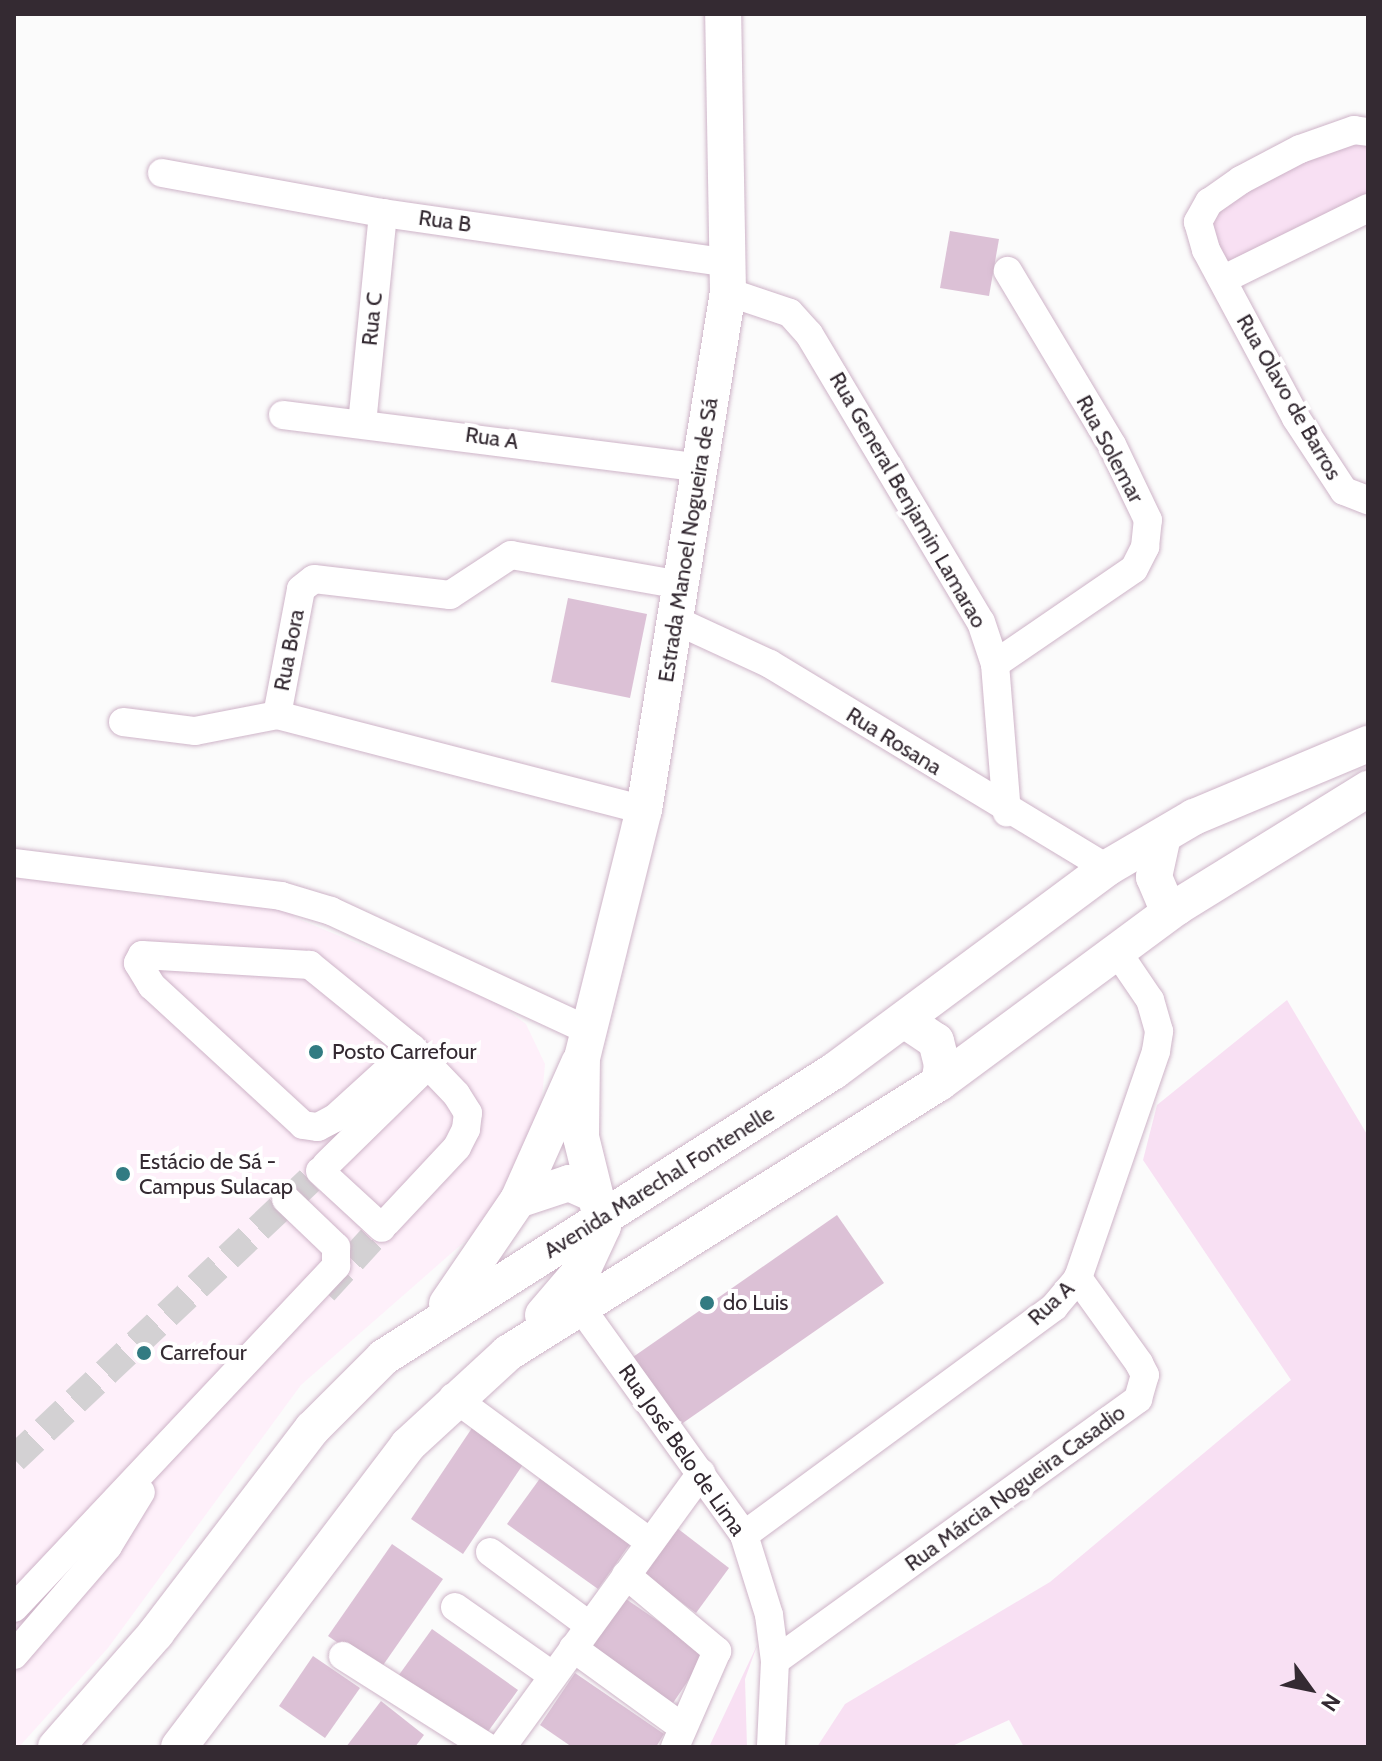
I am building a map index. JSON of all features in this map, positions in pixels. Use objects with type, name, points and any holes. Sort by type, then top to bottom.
[{"type":"main road","name":"Estrada Manoel Nogueira de Sá","points":[[599,1206],[581,1137],[586,1044],[644,810],[677,621],[729,278],[723,14]]},
{"type":"main road","name":"Avenida Marechal Fontenelle","points":[[56,1747],[156,1633],[312,1429],[384,1357],[599,1206],[906,1021],[1107,868],[1163,836],[1368,744]]},
{"type":"main road","points":[[179,1747],[356,1509],[453,1397],[508,1353],[579,1305],[939,1083],[1177,907],[1368,789]]},
{"type":"main road","points":[[1163,836],[1154,877],[1164,900],[1177,907]]},
{"type":"main road","points":[[906,1021],[936,1041],[942,1065],[939,1083]]},
{"type":"main road","name":"Estrada Manoel Nogueira de Sá","points":[[432,1322],[469,1278],[518,1200],[555,1105],[586,1044]]},
{"type":"main road","points":[[508,1353],[584,1267],[599,1206],[569,1183],[518,1200]]},
{"type":"street","name":"Rua Olavo de Barros","points":[[1368,132],[1354,130],[1300,149],[1209,202],[1200,212],[1199,233],[1331,475],[1344,491],[1368,500]]},
{"type":"street","name":"Rua B","points":[[162,173],[729,278]]},
{"type":"street","points":[[1224,279],[1368,208]]},
{"type":"street","name":"Rua C","points":[[362,424],[383,213]]},
{"type":"street","name":"Rua Solemar","points":[[995,664],[1134,569],[1145,547],[1148,520],[1112,445],[1008,271]]},
{"type":"street","name":"Rua General Benjamin Lamarao","points":[[729,278],[790,313],[809,334],[981,622],[995,664],[1007,813]]},
{"type":"street","name":"Rua A","points":[[283,415],[700,468]]},
{"type":"street","name":"Rua Bora","points":[[277,715],[307,582],[328,578],[396,590],[464,591],[492,562],[511,555],[682,585]]},
{"type":"street","name":"Rua Rosana","points":[[677,621],[770,664],[1007,813],[1107,868]]},
{"type":"street","points":[[123,722],[195,731],[277,715],[644,810]]},
{"type":"street","points":[[14,863],[281,896],[318,907],[586,1044]]},
{"type":"street","name":"Rua A","points":[[744,1535],[1054,1307],[1078,1278],[1158,1041],[1150,1000],[1118,953]]},
{"type":"street","points":[[420,1057],[323,1168],[384,1225],[457,1147],[466,1129],[468,1113],[420,1057],[310,965],[142,955],[138,963],[152,986],[303,1125],[318,1127],[335,1118],[420,1057]]},
{"type":"street","points":[[14,1608],[336,1266],[336,1247],[286,1199]]},
{"type":"street","name":"Rua Márcia Nogueira Casadio","points":[[775,1661],[1138,1399],[1145,1375],[1078,1278]]},
{"type":"street","name":"Rua José Belo de Lima","points":[[579,1305],[744,1535],[769,1615],[775,1661],[771,1747]]},
{"type":"street","points":[[453,1397],[650,1542]]},
{"type":"street","points":[[14,1655],[108,1546],[159,1472]]},
{"type":"street","points":[[502,1747],[701,1473]]},
{"type":"street","points":[[490,1552],[582,1637],[678,1737],[717,1651],[626,1575]]},
{"type":"street","points":[[455,1607],[553,1676]]},
{"type":"street","points":[[343,1656],[487,1747]]},
{"type":"shaded area","points":[[1368,138],[1368,201],[1226,271],[1209,212],[1252,180]]},
{"type":"shaded area","name":"Carrefour","points":[[14,866],[30,876],[164,899],[166,892],[295,908],[294,917],[493,1000],[526,1024],[545,1064],[541,1110],[518,1173],[471,1236],[301,1385],[108,1648],[19,1747],[14,1747]]},
{"type":"shaded area","points":[[1287,1000],[1368,1136],[1368,1747],[1024,1747],[1009,1720],[950,1747],[817,1747],[845,1704],[1050,1582],[1291,1380],[1143,1160],[1157,1105]]},
{"type":"shaded area","points":[[758,1643],[745,1679],[747,1747],[709,1747]]},
{"type":"building","points":[[950,231],[999,239],[989,296],[940,288]]},
{"type":"building","points":[[568,598],[647,614],[630,698],[551,682]]},
{"type":"building","points":[[837,1215],[884,1283],[680,1425],[633,1357]]},
{"type":"building","points":[[472,1428],[524,1463],[463,1554],[411,1519]]},
{"type":"building","points":[[541,1477],[632,1541],[598,1589],[507,1524]]},
{"type":"building","points":[[677,1528],[729,1568],[696,1613],[643,1574]]},
{"type":"building","points":[[392,1544],[443,1579],[379,1671],[328,1636]]},
{"type":"building","points":[[626,1599],[706,1654],[673,1703],[592,1647]]},
{"type":"building","points":[[432,1629],[518,1690],[482,1740],[396,1679]]},
{"type":"building","points":[[313,1656],[360,1688],[325,1738],[279,1706]]},
{"type":"building","points":[[575,1673],[664,1734],[656,1747],[572,1747],[540,1725]]},
{"type":"building","points":[[381,1701],[424,1735],[415,1747],[346,1747]]},
{"type":"tunnel","points":[[14,1459],[326,1165]]},
{"type":"tunnel","points":[[324,1291],[386,1223]]},
{"type":"place","name":"Posto Carrefour","points":[[316,1052]]},
{"type":"place","name":"Estácio de Sá - Campus Sulacap","points":[[123,1174]]},
{"type":"place","name":"do Luis","points":[[707,1303]]},
{"type":"place","name":"Carrefour","points":[[144,1353]]}]
